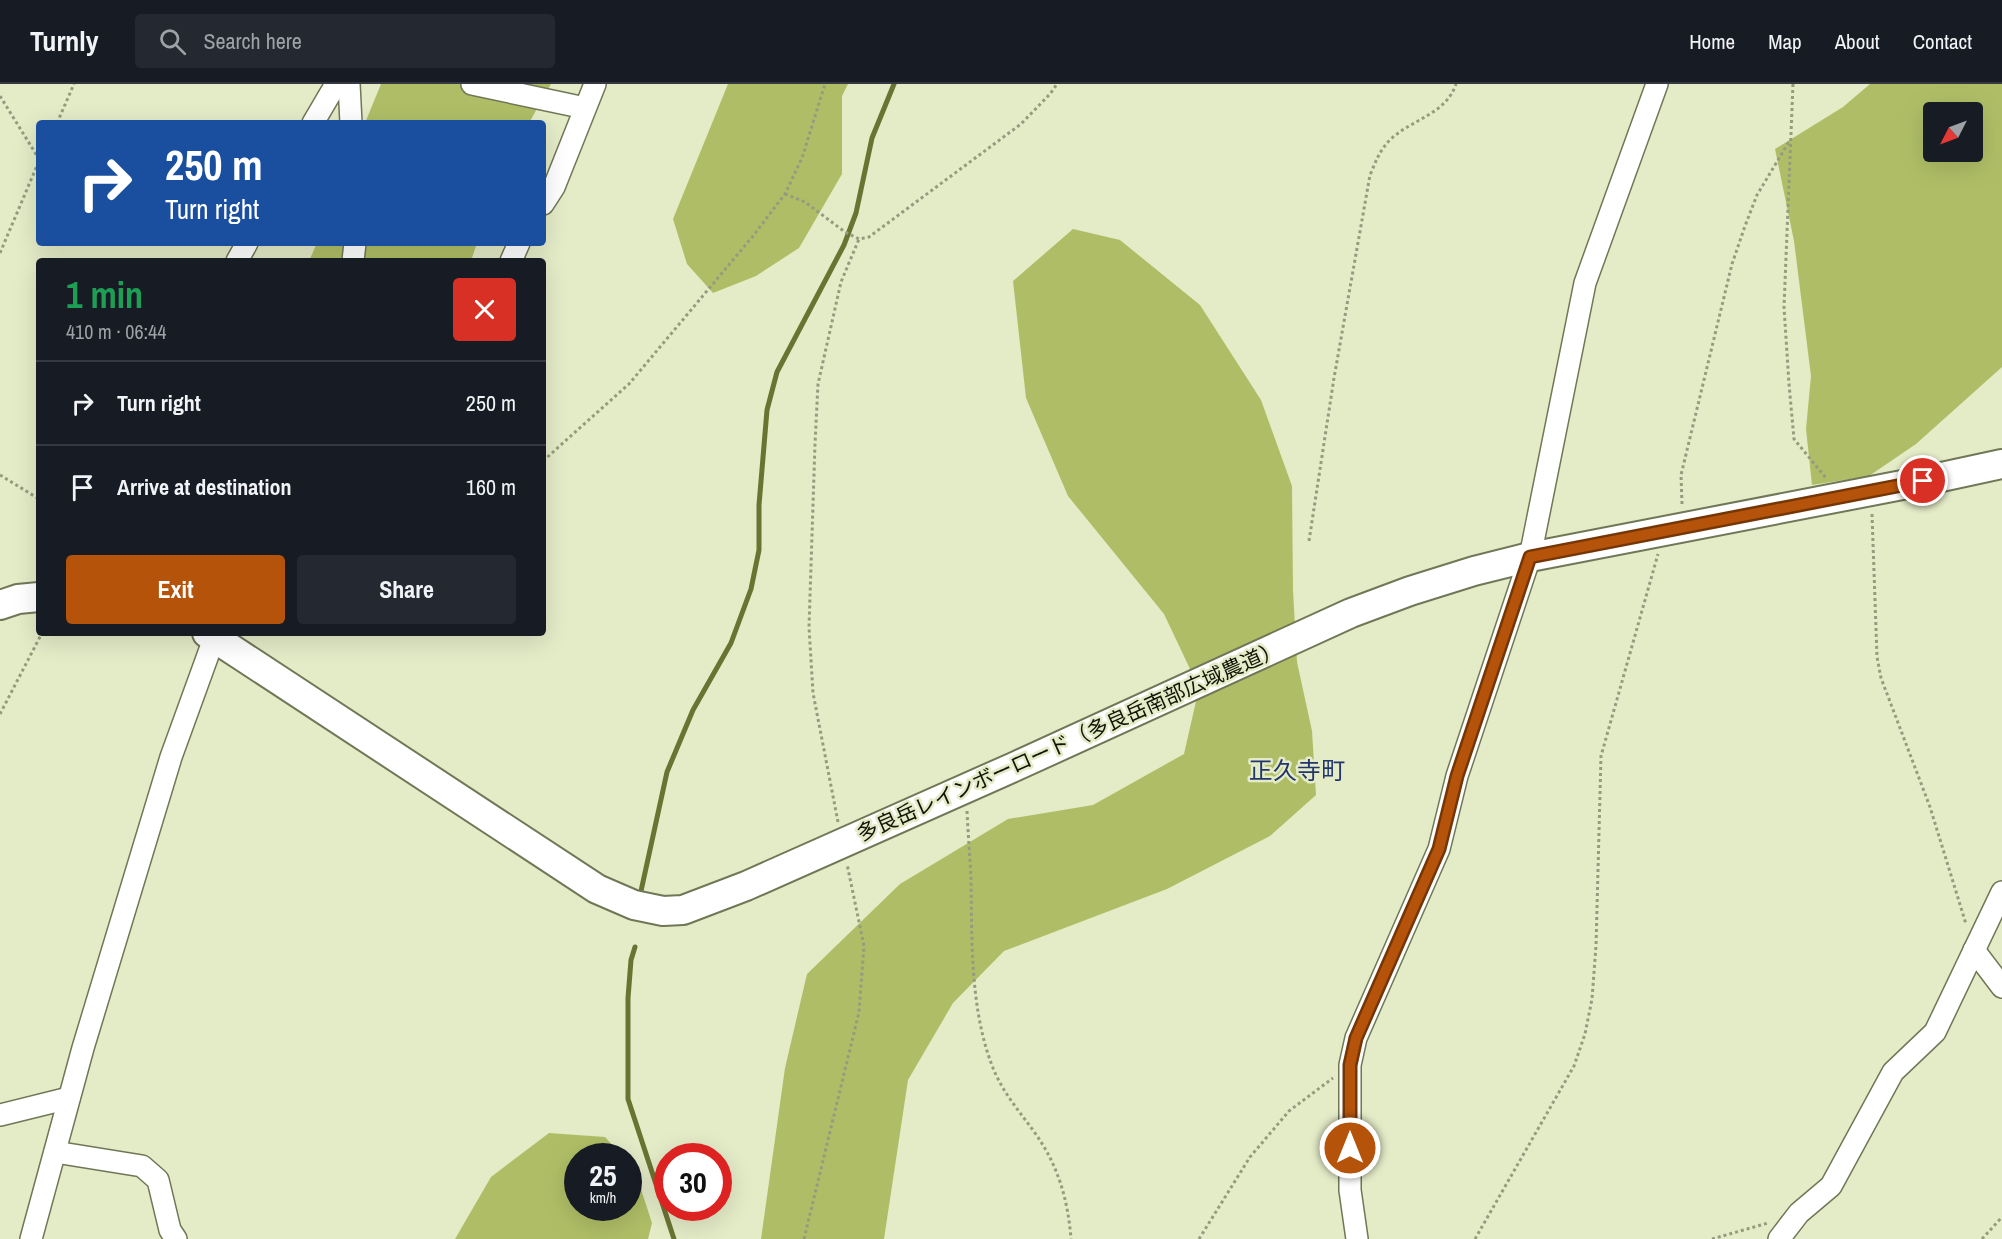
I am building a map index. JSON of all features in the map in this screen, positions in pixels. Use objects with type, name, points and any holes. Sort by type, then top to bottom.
[{"type":"street","points":[[315,120],[336,84]]},
{"type":"street","points":[[349,84],[351,120]]},
{"type":"street","points":[[472,84],[585,108]]},
{"type":"street","points":[[546,199],[554,187],[595,84]]},
{"type":"street","points":[[1357,1239],[1350,1190],[1350,1065],[1356,1038],[1439,849],[1457,776],[1530,557],[1585,283],[1657,84]]},
{"type":"street","name":"多良岳レインボーロード（多良岳南部広域農道）","points":[[215,636],[597,889],[634,905],[663,911],[683,910],[746,886],[1351,613],[1410,591],[1530,557],[2002,464]]},
{"type":"street","points":[[0,605],[18,599],[36,597]]},
{"type":"street","points":[[31,1239],[69,1098],[171,757],[213,636]]},
{"type":"street","points":[[1779,1239],[1799,1213],[1831,1186],[1893,1072],[1935,1032],[2002,892]]},
{"type":"street","points":[[1974,950],[2002,987]]},
{"type":"street","points":[[0,1115],[69,1098]]},
{"type":"street","points":[[55,1152],[142,1166],[158,1180],[170,1230],[176,1239]]},
{"type":"path","points":[[58,120],[74,84]]},
{"type":"path","points":[[546,458],[629,384],[753,236],[785,194],[802,158],[825,84]]},
{"type":"path","points":[[785,194],[805,202],[858,239],[869,237],[1021,124],[1057,84]]},
{"type":"path","points":[[1309,541],[1334,378],[1370,175],[1380,151],[1394,137],[1452,96],[1456,84]]},
{"type":"path","points":[[1793,84],[1784,308],[1794,439],[1841,496]]},
{"type":"path","points":[[0,96],[36,155]]},
{"type":"path","points":[[1476,1239],[1574,1066],[1586,1034],[1592,999],[1596,946],[1601,756],[1673,530],[1681,475],[1732,264],[1757,195],[1791,139]]},
{"type":"path","points":[[0,253],[36,167]]},
{"type":"path","points":[[804,1239],[859,1012],[864,946],[813,693],[809,627],[818,384],[841,282],[858,239]]},
{"type":"path","points":[[0,475],[36,497]]},
{"type":"path","points":[[1871,491],[1877,657],[1881,678],[1930,807],[1974,950]]},
{"type":"path","points":[[0,714],[40,636]]},
{"type":"path","points":[[966,788],[971,875],[972,962],[983,1033],[993,1069],[1012,1103],[1036,1135],[1058,1174],[1069,1209],[1071,1239]]},
{"type":"path","points":[[1199,1239],[1250,1157],[1289,1111],[1350,1065]]},
{"type":"path","points":[[1712,1239],[1799,1213]]},
{"type":"path","points":[[1982,1239],[2002,1217]]},
{"type":"green space","points":[[381,84],[551,84],[531,120],[366,120]]},
{"type":"green space","points":[[728,84],[848,84],[842,96],[842,174],[799,248],[756,276],[713,293],[687,264],[673,219]]},
{"type":"green space","points":[[1870,84],[2002,84],[2002,367],[1916,444],[1869,476],[1812,485],[1806,429],[1811,376],[1794,241],[1775,149],[1843,107]]},
{"type":"green space","points":[[1073,229],[1120,240],[1200,305],[1261,400],[1292,486],[1293,590],[1297,662],[1312,731],[1316,795],[1270,836],[1167,889],[1004,951],[953,1003],[908,1080],[884,1239],[761,1239],[785,1068],[807,974],[900,884],[1008,819],[1093,805],[1184,754],[1199,688],[1164,614],[1068,496],[1026,398],[1013,281]]},
{"type":"green space","points":[[316,246],[476,246],[472,258],[310,258]]},
{"type":"green space","points":[[549,1133],[605,1137],[610,1143],[564,1143],[564,1221],[642,1221],[642,1192],[652,1223],[648,1239],[455,1239],[491,1177]]},
{"type":"waterway","points":[[641,891],[667,772],[693,710],[731,643],[751,589],[759,550],[759,505],[767,410],[777,372],[844,245],[856,213],[872,138],[894,84]]},
{"type":"waterway","points":[[635,947],[631,960],[628,998],[628,1099],[674,1239]]},
{"type":"district","name":"正久寺町","points":[[1297,770]]},
{"type":"route","points":[[1350,1148],[1350,1065],[1356,1038],[1439,849],[1457,776],[1530,557],[1923,481]]}]
